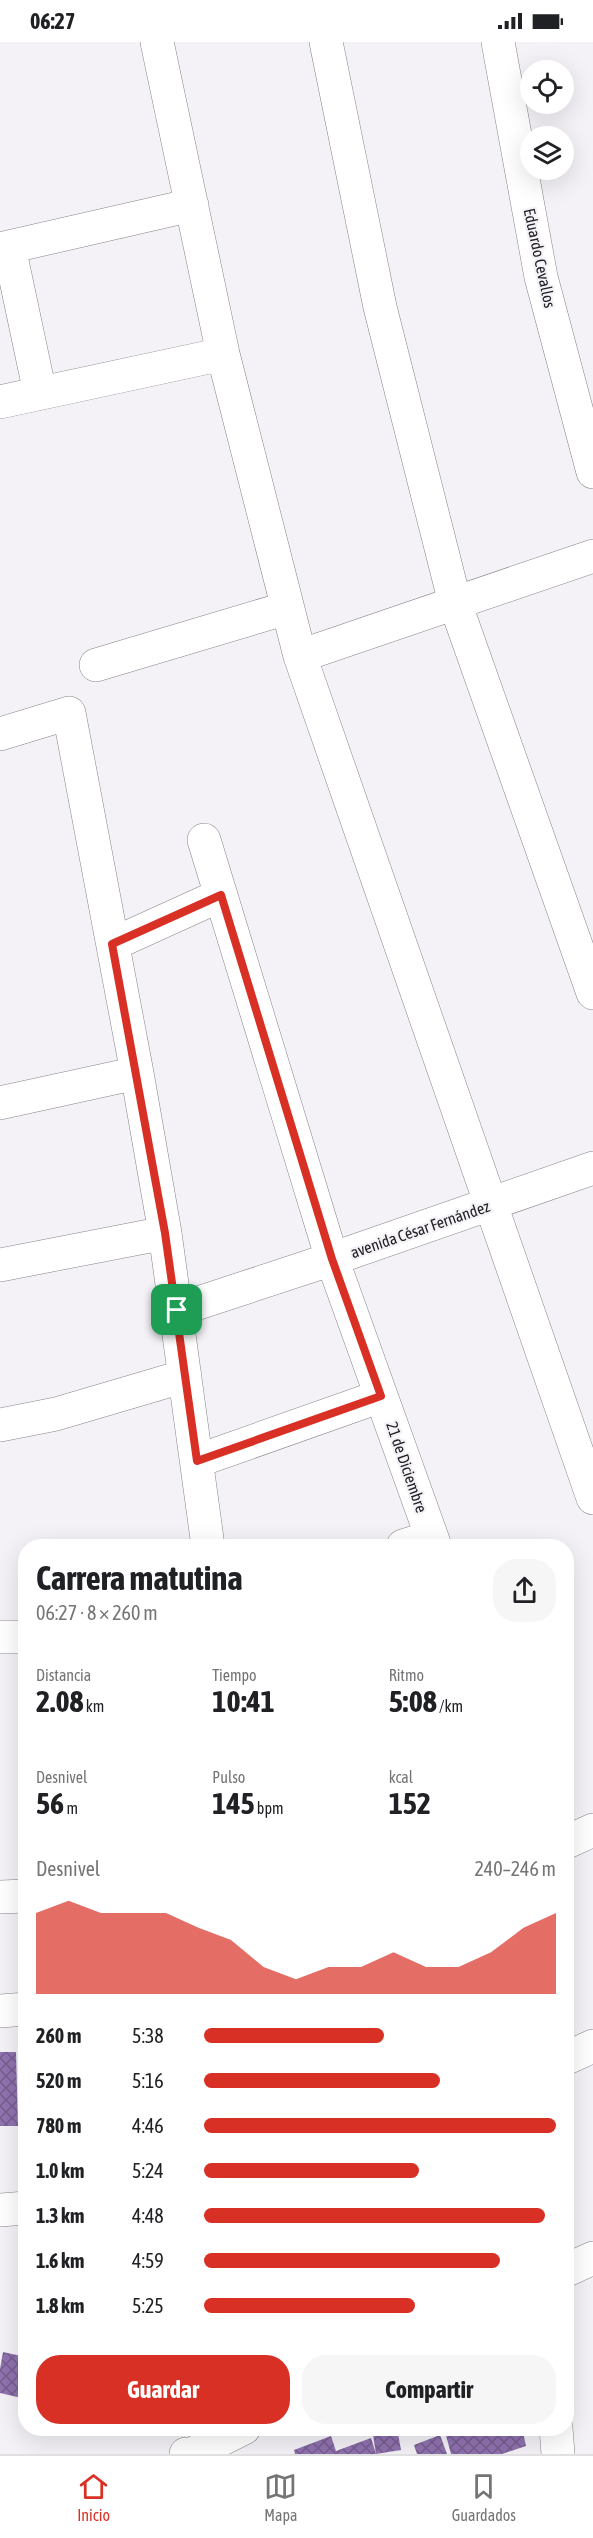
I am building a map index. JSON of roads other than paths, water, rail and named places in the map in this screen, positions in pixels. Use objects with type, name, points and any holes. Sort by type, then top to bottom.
[{"type":"street","points":[[157,42],[223,354],[300,656],[593,1498]]},
{"type":"street","points":[[326,42],[380,307],[455,603],[593,993]]},
{"type":"street","name":"Eduardo Cevallos","points":[[498,42],[542,277],[593,472]]},
{"type":"street","points":[[40,393],[4,248],[192,205]]},
{"type":"street","points":[[0,402],[223,354]]},
{"type":"street","points":[[300,656],[593,556]]},
{"type":"street","points":[[96,665],[287,608]]},
{"type":"street","points":[[0,734],[69,713],[165,1233],[207,1539]]},
{"type":"street","name":"21 de Diciembre","points":[[204,840],[332,1259],[381,1396],[422,1539]]},
{"type":"street","points":[[112,944],[221,895]]},
{"type":"street","points":[[0,1103],[137,1073]]},
{"type":"street","name":"avenida César Fernández","points":[[177,1310],[332,1259],[593,1168]]},
{"type":"street","points":[[0,1265],[165,1233]]},
{"type":"street","points":[[0,1425],[56,1414],[185,1376]]},
{"type":"street","points":[[197,1461],[381,1396]]},
{"type":"street","points":[[0,1637],[18,1637]]},
{"type":"street","points":[[574,1815],[593,1808]]},
{"type":"street","points":[[574,1839],[593,1830]]},
{"type":"street","points":[[0,1897],[18,1896]]},
{"type":"street","points":[[0,2011],[18,2010]]},
{"type":"street","points":[[574,2055],[593,2046]]},
{"type":"street","points":[[0,2210],[18,2209]]},
{"type":"street","points":[[574,2267],[593,2258]]},
{"type":"street","points":[[192,2454],[195,2436]]},
{"type":"street","points":[[186,2454],[192,2454],[228,2436]]},
{"type":"street","points":[[557,2436],[558,2454]]}]
